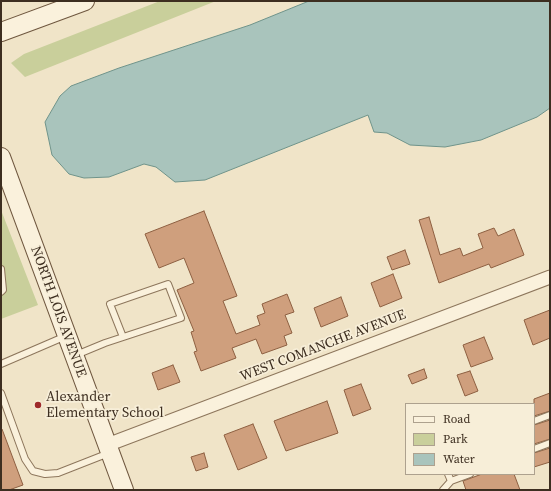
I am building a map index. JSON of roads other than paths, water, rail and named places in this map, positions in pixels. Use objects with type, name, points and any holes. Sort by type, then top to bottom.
[{"type":"street","points":[[1,32],[79,2]]},
{"type":"street","name":"NORTH LOIS AVENUE","points":[[1,157],[124,490]]},
{"type":"street","name":"WEST COMANCHE AVENUE","points":[[109,449],[550,277]]},
{"type":"lane","points":[[1,269],[3,290],[1,292]]},
{"type":"lane","points":[[74,356],[123,337],[181,318],[168,284],[110,304],[123,337]]},
{"type":"lane","points":[[1,364],[67,336]]},
{"type":"lane","points":[[1,393],[25,459],[33,471],[45,474],[58,473],[109,449]]},
{"type":"lane","points":[[535,421],[550,415]]},
{"type":"lane","points":[[535,449],[550,443]]},
{"type":"lane","points":[[448,475],[451,482]]},
{"type":"lane","points":[[443,490],[451,482],[468,475]]},
{"type":"water","points":[[309,1],[550,1],[550,108],[537,117],[481,140],[445,147],[410,145],[387,133],[374,132],[368,115],[205,180],[175,182],[156,167],[144,164],[109,177],[84,178],[69,174],[52,155],[45,122],[60,96],[71,86],[119,68],[250,25]]},
{"type":"place","name":"Alexander Elementary School","points":[[38,405]]}]
